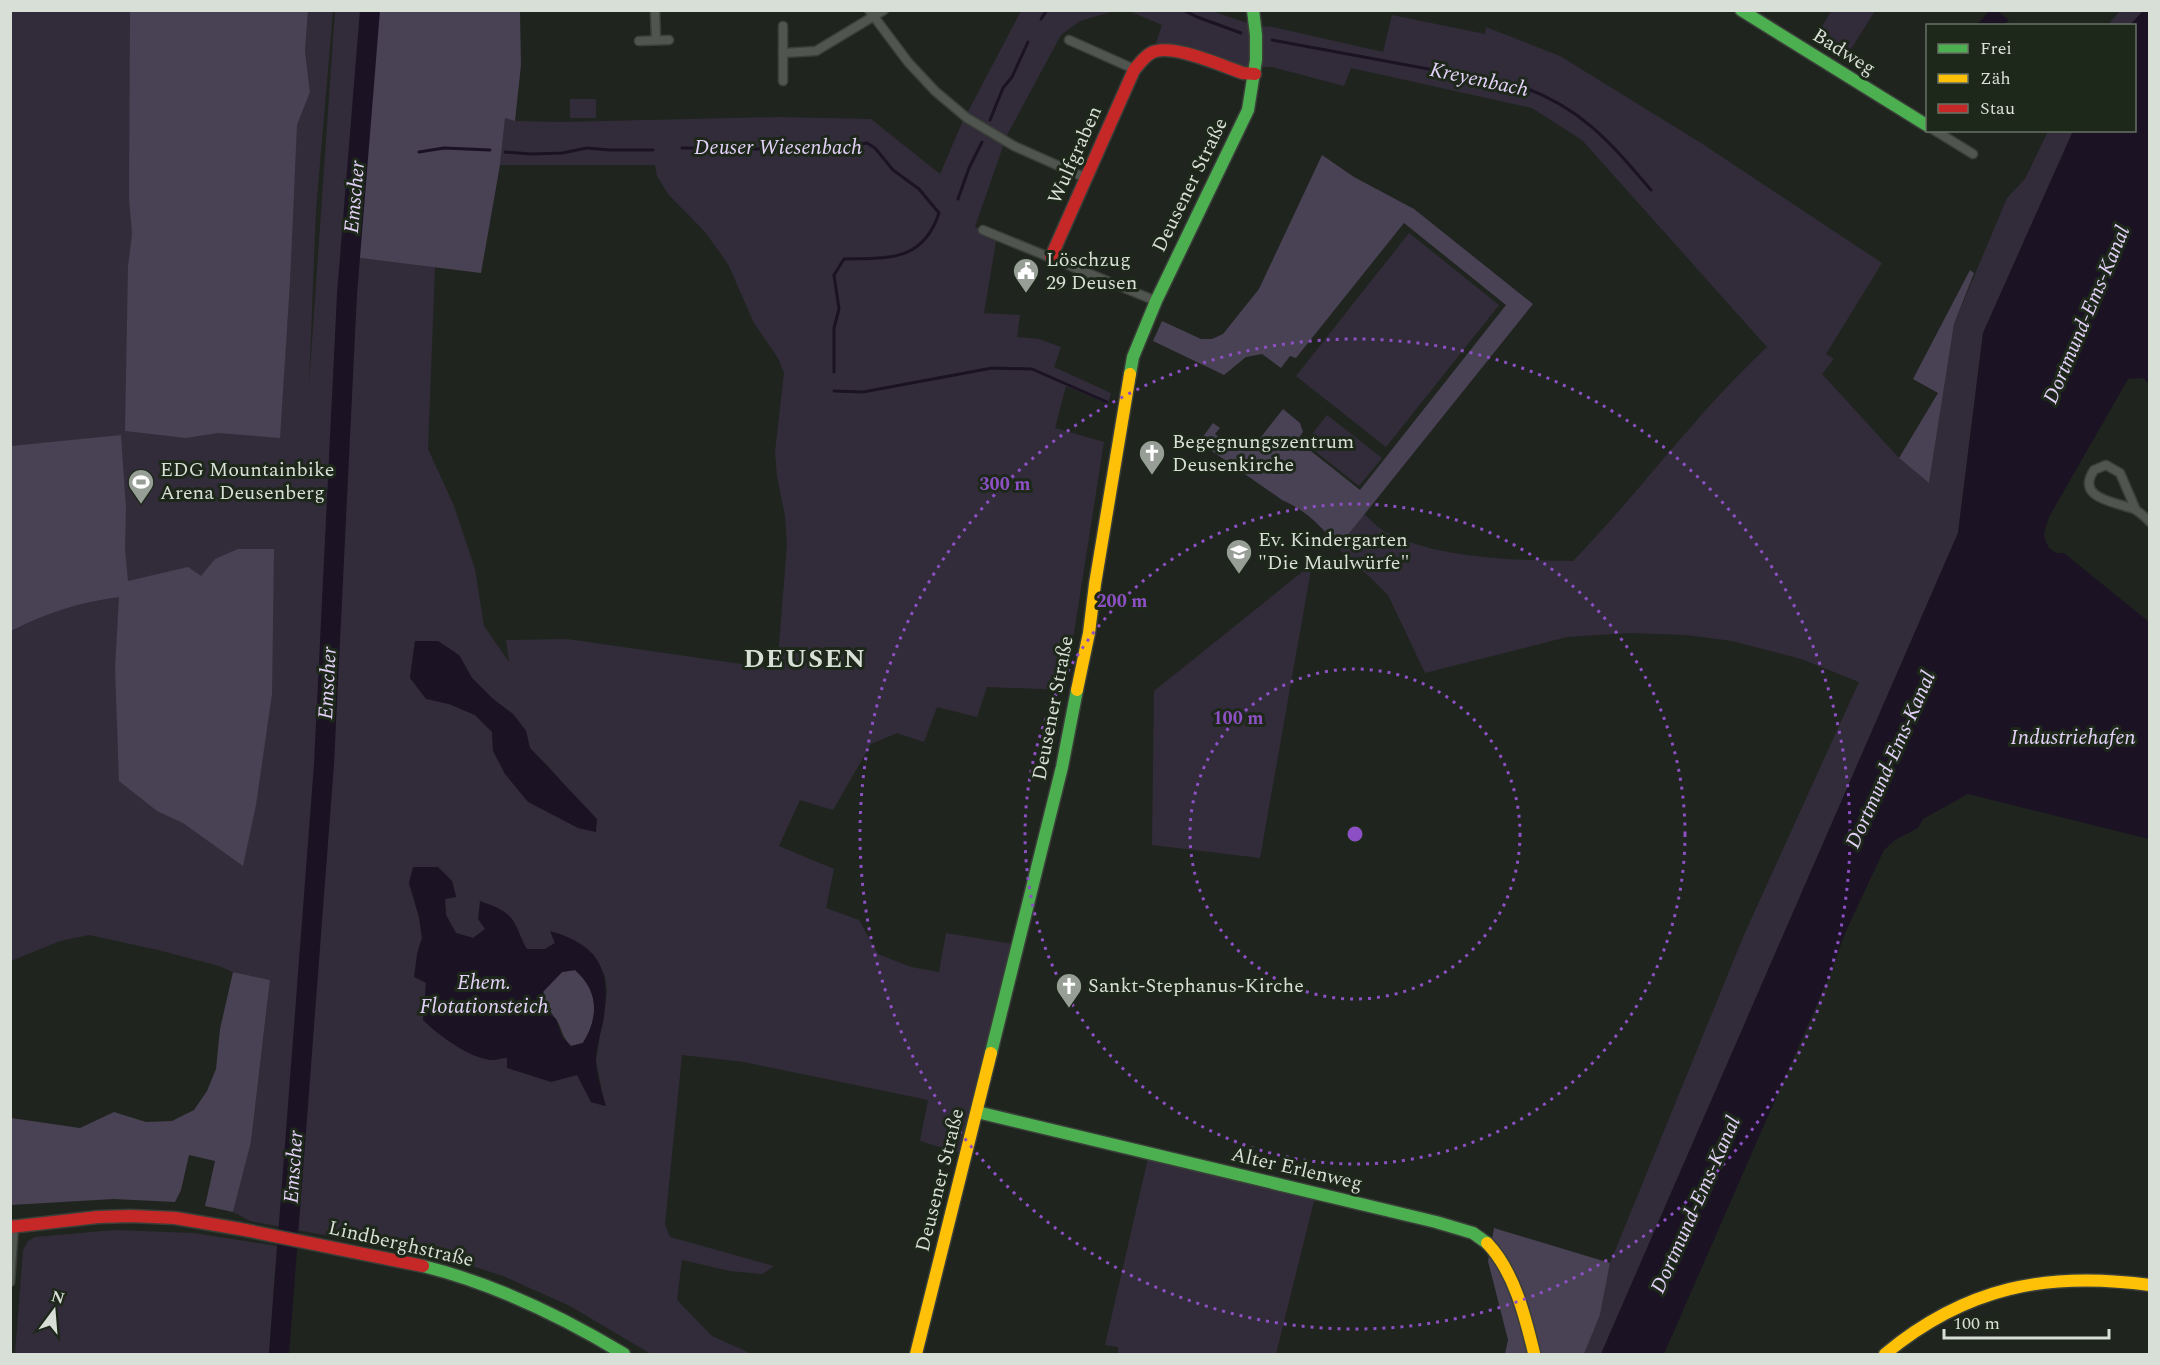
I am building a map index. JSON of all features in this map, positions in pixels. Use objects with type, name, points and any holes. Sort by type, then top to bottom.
[{"type":"street","points":[[655,10],[656,40]]},
{"type":"street","points":[[783,53],[816,51],[871,14],[884,10]]},
{"type":"street","name":"Deusener Straße","points":[[916,1354],[1055,799],[1078,692],[1131,368],[1141,335],[1156,301],[1242,124],[1255,74],[1257,45],[1253,10]]},
{"type":"street","name":"Badweg","points":[[1741,10],[1926,125]]},
{"type":"street","points":[[871,14],[908,62],[935,91],[967,118],[1014,146],[1086,178]]},
{"type":"street","points":[[783,26],[783,81]]},
{"type":"street","points":[[639,40],[669,40]]},
{"type":"street","points":[[1069,40],[1134,69]]},
{"type":"street","name":"Wulfgraben","points":[[1051,257],[1134,69],[1152,51],[1180,53],[1243,73],[1255,74]]},
{"type":"street","points":[[1937,132],[1973,154]]},
{"type":"street","points":[[983,230],[1156,301]]},
{"type":"street","points":[[2136,510],[2120,473],[2106,465],[2094,470],[2089,483],[2097,497],[2136,510],[2150,522]]},
{"type":"street","name":"Alter Erlenweg","points":[[977,1112],[1436,1222],[1478,1236],[1492,1247],[1508,1278],[1529,1332],[1534,1353]]},
{"type":"street","name":"Lindberghstraße","points":[[12,1226],[122,1216],[189,1222],[331,1247],[446,1273],[500,1290],[576,1326],[624,1354]]},
{"type":"street","points":[[10,1282],[12,1226]]},
{"type":"street","points":[[1885,1354],[1916,1329],[1967,1302],[1986,1295],[2041,1282],[2063,1280],[2125,1281],[2150,1286]]},
{"type":"shaded area","points":[[1832,10],[1875,11],[1846,57],[1815,38]]},
{"type":"shaded area","points":[[11,11],[305,11],[297,122],[310,92],[305,51],[308,11],[333,11],[316,210],[309,385],[335,11],[370,11],[352,257],[435,267],[428,449],[454,506],[475,569],[484,626],[509,662],[506,640],[567,639],[777,669],[787,545],[775,452],[784,373],[778,358],[754,323],[728,264],[705,232],[668,194],[657,176],[655,165],[500,165],[505,117],[515,121],[562,122],[779,117],[871,119],[940,174],[962,123],[1021,11],[1114,11],[1080,21],[1061,35],[1007,135],[975,227],[983,230],[981,234],[996,241],[984,313],[1020,315],[1017,337],[1039,339],[1061,347],[1054,367],[1111,393],[1108,404],[1066,386],[1055,428],[1104,442],[1065,690],[987,687],[977,717],[937,707],[924,742],[897,733],[871,744],[833,810],[800,800],[779,846],[834,869],[826,908],[859,920],[878,954],[911,967],[939,972],[946,933],[1019,945],[966,1155],[920,1141],[928,1100],[744,1062],[682,1055],[665,1224],[670,1237],[774,1266],[762,1274],[730,1271],[682,1260],[677,1300],[712,1336],[752,1354],[651,1354],[570,1306],[503,1276],[450,1259],[250,1221],[233,1212],[251,1142],[270,980],[233,972],[219,966],[158,950],[89,935],[60,941],[11,961]],"holes":[[[292,192],[290,283],[282,399]],[[415,641],[459,655],[472,678],[493,699],[513,714],[526,731],[530,748],[564,785],[493,751],[492,732],[475,715],[449,704],[426,698],[410,678]],[[438,867],[452,881],[456,897],[445,899],[446,915],[456,933],[473,938],[486,929],[512,919],[527,950],[545,949],[555,943],[551,932],[593,954],[605,976],[607,992],[596,1061],[605,1106],[591,1102],[577,1074],[507,1057],[491,1060],[423,1020],[426,983],[417,954],[422,938],[419,917],[409,883]]]},
{"type":"shaded area","points":[[130,11],[308,11],[305,51],[310,92],[297,125],[280,438],[218,433],[186,438],[125,431],[128,266],[132,234],[129,198]]},
{"type":"shaded area","points":[[370,11],[520,11],[521,65],[515,121],[505,118],[500,165],[481,273],[352,257]]},
{"type":"shaded area","points":[[1129,11],[1212,11],[1256,26],[1273,27],[1383,52],[1392,15],[1485,34],[1486,27],[1560,56],[1701,143],[1882,263],[1826,354],[1834,359],[1822,374],[1899,458],[1929,483],[1954,324],[2007,198],[2025,179],[2048,132],[2073,132],[1983,333],[1958,533],[1601,1354],[1584,1354],[1600,1315],[1610,1263],[1744,935],[1859,682],[1801,659],[1732,641],[1686,635],[1630,633],[1567,637],[1425,673],[1388,595],[1344,556],[1337,544],[1347,536],[1364,514],[1386,532],[1429,548],[1477,556],[1573,561],[1716,399],[1767,347],[1582,140],[1532,108],[1351,68],[1344,86],[1272,67],[1241,67],[1171,45],[1156,43],[1162,25]]},
{"type":"shaded area","points":[[2120,11],[2143,11],[2131,24],[2109,24]]},
{"type":"shaded area","points":[[570,99],[596,99],[596,118],[570,118]]},
{"type":"shaded area","points":[[1322,155],[1354,177],[1414,209],[1533,304],[1347,536],[1337,544],[1306,514],[1199,442],[1213,423],[1220,428],[1215,434],[1236,451],[1241,445],[1250,451],[1283,409],[1300,423],[1303,432],[1297,440],[1360,490],[1506,305],[1404,223],[1296,358],[1290,356],[1281,368],[1262,354],[1246,357],[1224,375],[1153,341],[1162,321],[1201,339],[1212,339],[1223,334],[1259,289]]},
{"type":"shaded area","points":[[1409,233],[1499,305],[1386,447],[1296,376]]},
{"type":"shaded area","points":[[1970,270],[1974,273],[1954,324],[1929,483],[1899,458],[1938,393],[1913,379]]},
{"type":"shaded area","points":[[1327,415],[1382,458],[1359,486],[1305,443]]},
{"type":"shaded area","points":[[121,435],[128,581],[188,567],[201,576],[215,559],[238,549],[274,549],[272,694],[256,805],[243,866],[183,823],[157,811],[119,781],[115,668],[119,597],[63,609],[11,631],[11,446]]},
{"type":"shaded area","points":[[1312,564],[1260,858],[1152,845],[1154,691]]},
{"type":"shaded area","points":[[575,970],[589,987],[594,1014],[583,1043],[571,1046],[549,1009],[543,991],[562,972]]},
{"type":"shaded area","points":[[233,972],[270,980],[251,1142],[233,1212],[205,1206],[215,1161],[189,1155],[181,1190],[175,1202],[114,1199],[11,1205],[11,1118],[80,1128],[114,1112],[146,1122],[172,1121],[194,1110],[207,1091],[216,1069],[220,1029]]},
{"type":"shaded area","points":[[1149,1154],[1316,1193],[1276,1354],[1118,1354],[1118,1347],[1105,1345]]},
{"type":"shaded area","points":[[1494,1228],[1610,1263],[1600,1315],[1584,1354],[1505,1354],[1508,1340],[1488,1261]]},
{"type":"shaded area","points":[[115,1230],[194,1233],[277,1246],[269,1354],[15,1354],[23,1250],[28,1241],[35,1237]]},
{"type":"water","points":[[1990,10],[1997,11],[2009,20],[2005,24],[1978,24]]},
{"type":"water","points":[[2143,11],[2150,11],[2149,384],[2143,378],[2128,379],[2049,517],[2044,533],[2049,548],[2056,553],[2064,553],[2149,622],[2149,839],[1968,794],[1923,819],[1918,828],[1895,840],[1884,850],[1845,933],[1831,972],[1664,1354],[1601,1354],[1958,533],[1983,333],[2073,132],[2136,132],[2136,24],[2131,24]]},
{"type":"water","points":[[415,641],[438,641],[459,655],[472,678],[493,699],[513,714],[526,731],[530,748],[597,819],[596,832],[578,828],[528,802],[505,774],[493,751],[492,732],[475,715],[449,704],[426,699],[410,678]]},
{"type":"water","name":"Ehem. Flotationsteich","points":[[413,867],[438,867],[452,881],[456,897],[445,899],[446,915],[456,933],[473,938],[485,929],[478,919],[480,901],[508,915],[516,925],[527,949],[545,949],[555,943],[550,931],[568,937],[592,954],[604,976],[606,990],[596,1060],[606,1106],[591,1102],[577,1075],[551,1082],[507,1068],[507,1058],[493,1060],[475,1056],[446,1039],[423,1020],[426,983],[414,977],[422,938],[419,917],[409,883]],"holes":[[[575,970],[583,978],[592,995],[594,1014],[583,1043],[571,1046],[562,1037],[556,1019],[549,1014],[543,992],[562,972]]]},
{"type":"waterway","name":"Emscher","points":[[279,1354],[324,764],[347,294],[370,10]]},
{"type":"waterway","points":[[1041,19],[1047,10]]},
{"type":"waterway","name":"Kreyenbach","points":[[1183,10],[1241,33]]},
{"type":"waterway","name":"Kreyenbach","points":[[1272,40],[1520,86],[1542,95],[1578,116],[1608,142],[1651,190]]},
{"type":"waterway","points":[[990,120],[1003,88],[1012,77],[1028,42]]},
{"type":"waterway","points":[[958,199],[969,168],[982,142]]},
{"type":"waterway","name":"Deuser Wiesenbach","points":[[682,148],[755,149],[852,146],[867,143],[875,148],[893,170],[919,189],[939,213],[924,241],[914,249],[889,257],[844,259],[834,275],[839,309],[834,328],[834,372]]},
{"type":"waterway","name":"Deuser Wiesenbach","points":[[419,152],[444,148],[490,150]]},
{"type":"waterway","name":"Deuser Wiesenbach","points":[[505,152],[562,153],[587,148],[653,150]]},
{"type":"waterway","name":"Deuser Wiesenbach","points":[[834,391],[863,392],[992,368],[1032,369],[1107,402]]},
{"type":"traffic: fast","points":[[1130,374],[1133,357],[1156,301],[1248,110],[1256,60],[1253,10]]},
{"type":"traffic: fast","points":[[1741,10],[1926,125]]},
{"type":"traffic: fast","points":[[991,1053],[1062,767],[1077,690]]},
{"type":"traffic: fast","points":[[977,1112],[1436,1222],[1473,1233],[1487,1243]]},
{"type":"traffic: fast","points":[[423,1266],[450,1273],[527,1302],[624,1354]]},
{"type":"traffic: slow","points":[[1077,690],[1089,633],[1130,374]]},
{"type":"traffic: slow","points":[[916,1354],[991,1053]]},
{"type":"traffic: slow","points":[[1487,1243],[1511,1280],[1534,1353]]},
{"type":"traffic: slow","points":[[1885,1354],[1915,1331],[1946,1313],[1977,1299],[2009,1289],[2077,1280],[2150,1285]]},
{"type":"traffic: jam","points":[[1051,257],[1134,70],[1146,57],[1160,50],[1170,50],[1196,56],[1243,73],[1255,74]]},
{"type":"traffic: jam","points":[[10,1227],[98,1217],[175,1218],[423,1266]]},
{"type":"place","name":"Löschzug 29 Deusen","points":[[1026,294]]},
{"type":"place","name":"Begegnungszentrum Deusenkirche","points":[[1152,476]]},
{"type":"place","name":"EDG Mountainbike Arena Deusenberg","points":[[141,505]]},
{"type":"place","name":"Ev. Kindergarten \"Die Maulwürfe\"","points":[[1239,575]]},
{"type":"place","name":"Sankt-Stephanus-Kirche","points":[[1069,1009]]},
{"type":"district","name":"DEUSEN","points":[[805,659]]},
{"type":"water label","name":"Dortmund-Ems-Kanal","points":[[2087,315]]},
{"type":"water label","name":"Industriehafen","points":[[2073,738]]},
{"type":"water label","name":"Dortmund-Ems-Kanal","points":[[1891,760]]},
{"type":"water label","name":"Dortmund-Ems-Kanal","points":[[1696,1205]]}]
